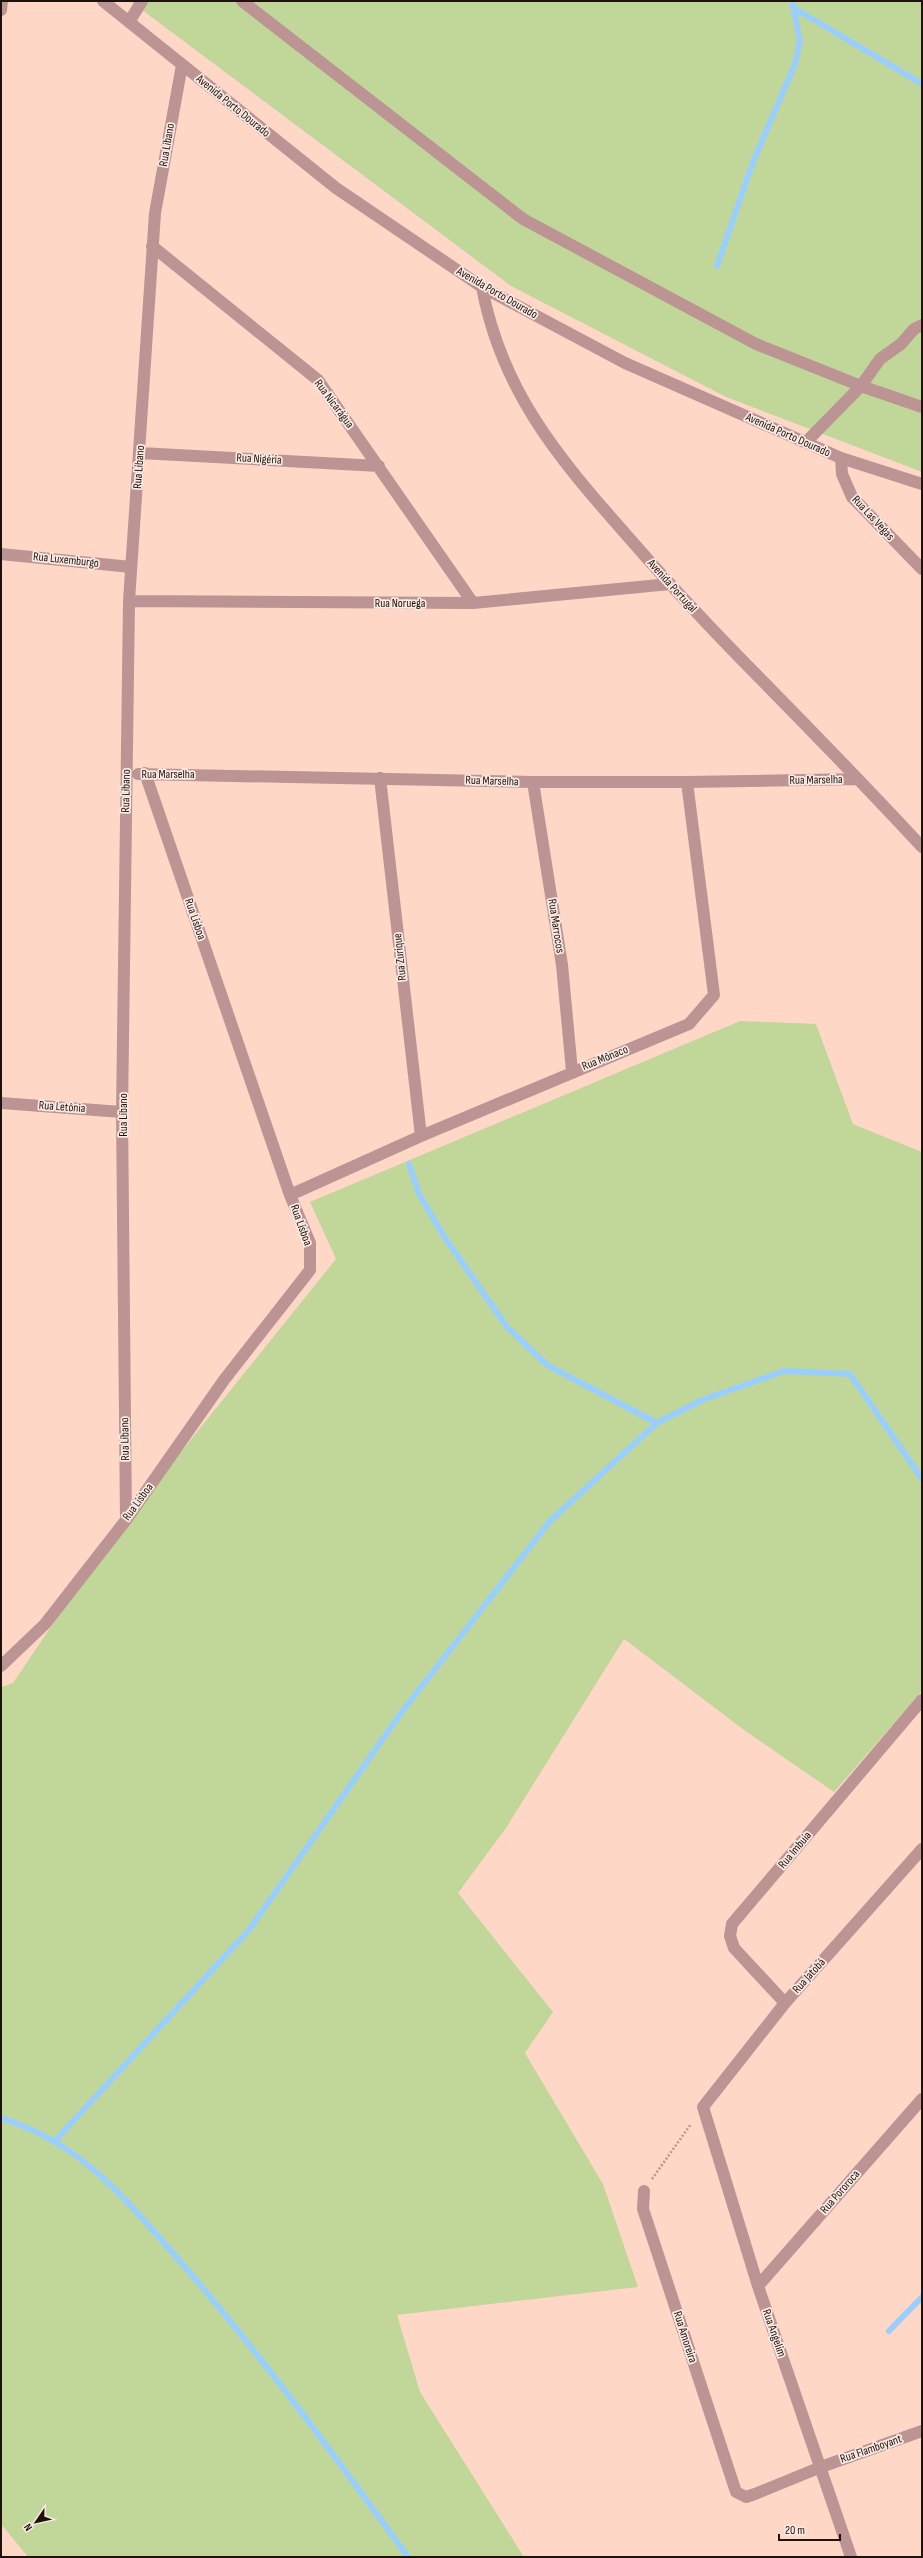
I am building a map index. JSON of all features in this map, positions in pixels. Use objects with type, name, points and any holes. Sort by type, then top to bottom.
[{"type":"street","points":[[1,10],[2,1]]},
{"type":"street","name":"Avenida Porto Dourado","points":[[103,1],[336,188],[482,287],[625,363],[841,458],[922,484]]},
{"type":"street","points":[[129,22],[142,1]]},
{"type":"street","points":[[242,1],[523,219],[756,344],[861,386],[922,407]]},
{"type":"street","name":"Rua Líbano","points":[[126,1520],[122,1112],[129,601],[155,213],[182,64]]},
{"type":"street","name":"Rua Nicarágua","points":[[152,246],[318,380],[473,603]]},
{"type":"street","name":"Avenida Portugal","points":[[482,287],[489,322],[505,367],[543,434],[589,492],[670,584],[922,847]]},
{"type":"street","points":[[806,442],[861,386],[880,360],[901,344],[914,329],[922,325]]},
{"type":"street","name":"Rua Nigéria","points":[[140,453],[379,466]]},
{"type":"street","name":"Rua Las Vegas","points":[[841,458],[842,474],[852,497],[922,569]]},
{"type":"street","name":"Rua Luxemburgo","points":[[1,554],[131,567]]},
{"type":"street","name":"Rua Noruega","points":[[129,601],[473,603],[670,584]]},
{"type":"street","name":"Rua Marselha","points":[[127,776],[145,773],[533,782],[687,782],[858,779]]},
{"type":"street","name":"Rua Lísboa","points":[[1,1666],[45,1624],[126,1520],[224,1380],[310,1270],[310,1243],[290,1195],[145,773]]},
{"type":"street","name":"Rua Zurique","points":[[380,778],[421,1136]]},
{"type":"street","name":"Rua Marrocos","points":[[533,782],[562,965],[572,1071]]},
{"type":"street","name":"Rua Mônaco","points":[[290,1195],[421,1136],[572,1071],[689,1024],[714,995],[687,782]]},
{"type":"street","name":"Rua Letônia","points":[[1,1103],[122,1112]]},
{"type":"street","name":"Rua Imbuia","points":[[785,2003],[734,1948],[730,1936],[732,1924],[922,1700]]},
{"type":"street","name":"Rua Jatobá","points":[[703,2107],[785,2003],[922,1849]]},
{"type":"street","name":"Rua Pororoca","points":[[758,2286],[922,2099]]},
{"type":"street","name":"Rua Angelim","points":[[703,2107],[758,2286],[851,2557]]},
{"type":"street","name":"Rua Amoreira","points":[[644,2191],[642,2209],[736,2492],[746,2497],[750,2496],[821,2467]]},
{"type":"street","name":"Rua Flamboyant","points":[[821,2467],[922,2431]]},
{"type":"path","points":[[644,2191],[703,2107]]},
{"type":"green space","points":[[130,1],[922,1],[922,472],[726,397],[511,286]]},
{"type":"green space","points":[[740,1021],[816,1024],[853,1124],[922,1152],[922,1691],[834,1792],[744,1730],[624,1639],[506,1828],[458,1893],[553,2012],[525,2053],[603,2184],[638,2287],[397,2315],[420,2392],[524,2557],[28,2557],[1,2524],[1,1687],[13,1683],[107,1544],[336,1259],[310,1202]]},
{"type":"waterway","points":[[717,266],[753,162],[795,64],[800,41],[792,1]]},
{"type":"waterway","points":[[794,8],[922,84]]},
{"type":"waterway","points":[[409,1164],[419,1194],[443,1235],[507,1327],[547,1365],[657,1423]]},
{"type":"waterway","points":[[54,2142],[249,1930],[401,1713],[550,1521],[657,1423],[702,1400],[784,1371],[850,1374],[922,1479]]},
{"type":"waterway","points":[[1,2118],[36,2132],[79,2158],[115,2190],[139,2215],[215,2302],[272,2374],[408,2557]]},
{"type":"waterway","points":[[889,2331],[922,2297]]}]
